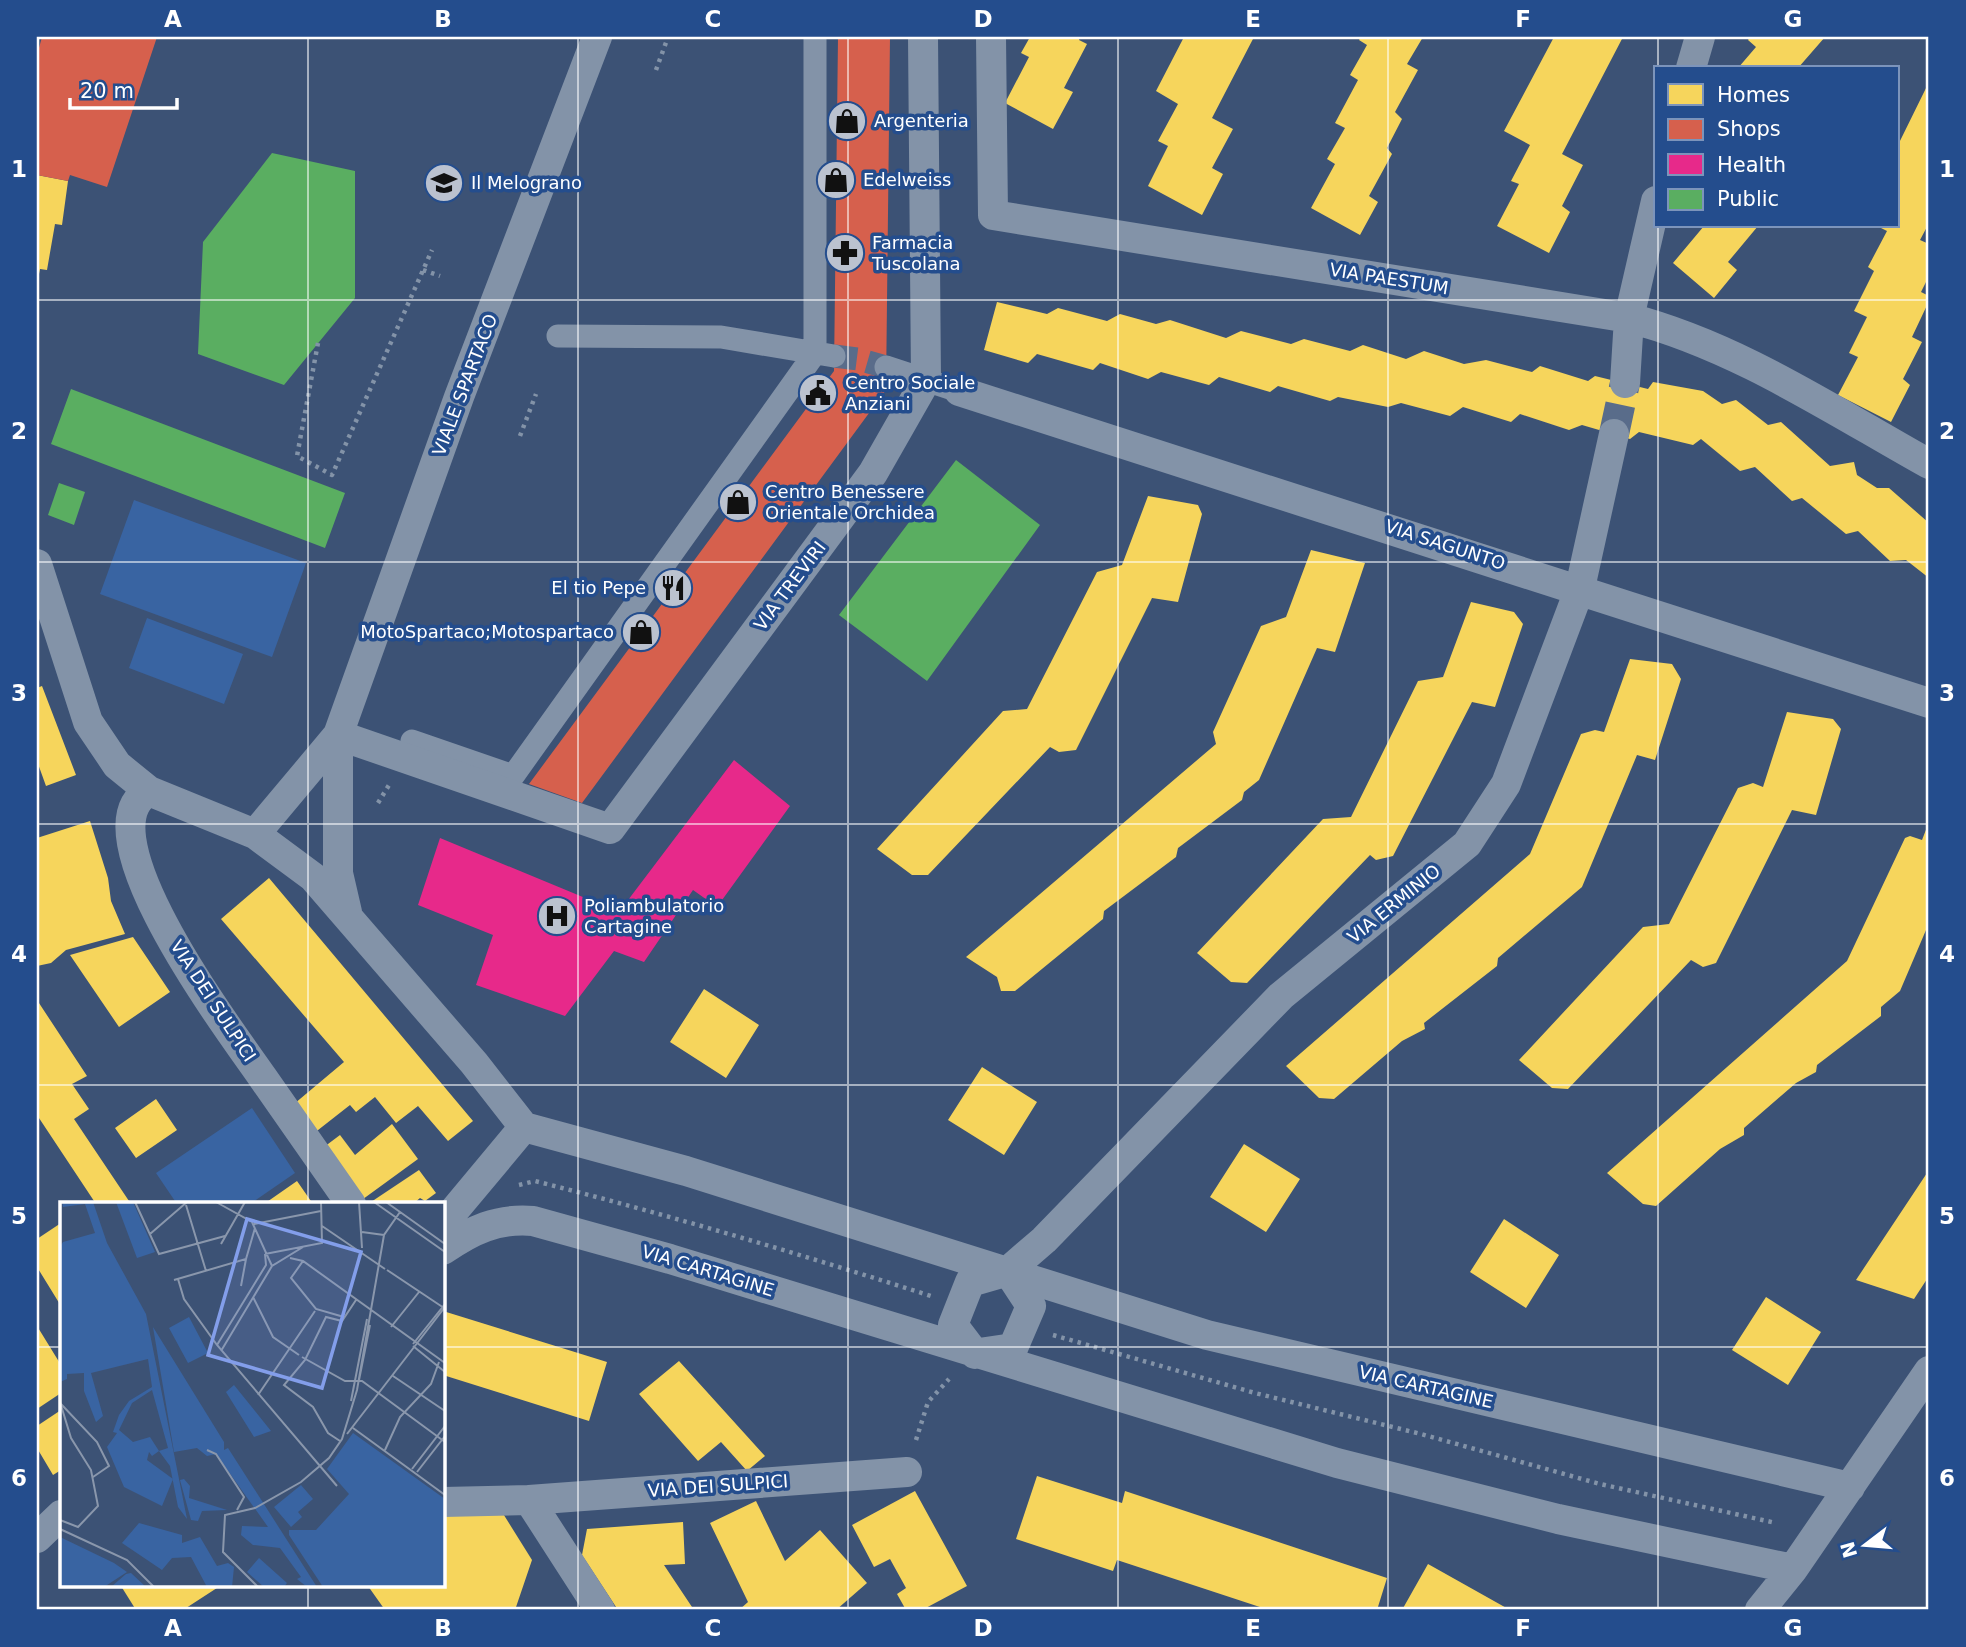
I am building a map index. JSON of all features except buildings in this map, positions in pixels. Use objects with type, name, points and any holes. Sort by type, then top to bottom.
[{"type":"street","name":"VIALE SPARTACO","points":[[338,735],[458,397],[597,37]]},
{"type":"street","points":[[412,741],[513,776],[824,355],[815,37]]},
{"type":"street","points":[[923,37],[926,380]]},
{"type":"street","name":"VIA PAESTUM","points":[[991,37],[993,215],[1629,318],[1717,347],[1929,464]]},
{"type":"street","points":[[1692,66],[1700,37]]},
{"type":"street","points":[[1625,383],[1629,318],[1654,210]]},
{"type":"street","points":[[558,336],[721,337],[824,355]]},
{"type":"street","points":[[886,367],[960,391]]},
{"type":"street","name":"VIA TREVIRI","points":[[338,735],[610,829],[873,473],[926,380]]},
{"type":"street","name":"VIA SAGUNTO","points":[[960,391],[1580,588],[1929,703]]},
{"type":"street","name":"VIA ERMINIO","points":[[1008,1270],[1044,1240],[1281,996],[1467,844],[1506,784],[1580,588],[1614,434]]},
{"type":"street","points":[[37,564],[89,722],[117,765],[149,791],[255,834],[313,877],[474,1063],[524,1127],[444,1223]]},
{"type":"street","points":[[255,834],[338,735]]},
{"type":"street","points":[[338,735],[338,873],[348,916]]},
{"type":"street","name":"VIA DEI SULPICI","points":[[149,791],[139,800],[133,812],[131,841],[136,863],[161,918],[194,978],[350,1202]]},
{"type":"street","name":"VIA CARTAGINE","points":[[524,1127],[686,1171],[1008,1270],[1207,1335],[1850,1487]]},
{"type":"street","name":"VIA CARTAGINE","points":[[444,1249],[489,1224],[513,1219],[533,1221],[670,1259],[1337,1464],[1558,1519],[1793,1569]]},
{"type":"street","points":[[975,1354],[953,1325],[970,1282],[1008,1270]]},
{"type":"street","name":"VIA CARTAGINE","points":[[975,1354],[1013,1348],[1031,1306],[1008,1270]]},
{"type":"street","points":[[1760,1610],[1793,1569],[1929,1371]]},
{"type":"street","name":"VIA DEI SULPICI","points":[[444,1502],[529,1500],[907,1472]]},
{"type":"street","points":[[529,1500],[600,1610]]},
{"type":"path","points":[[656,70],[668,37]]},
{"type":"path","points":[[318,343],[297,456],[332,475],[432,250]]},
{"type":"path","points":[[423,270],[440,276]]},
{"type":"path","points":[[520,436],[537,394]]},
{"type":"path","points":[[535,1181],[738,1235],[935,1298]]},
{"type":"path","points":[[1041,1332],[1255,1393],[1422,1434],[1600,1484],[1776,1523]]},
{"type":"path","points":[[907,1472],[928,1402]]},
{"type":"shaded area","points":[[134,500],[306,563],[272,657],[100,594]]},
{"type":"shaded area","points":[[147,618],[243,654],[224,704],[129,668]]},
{"type":"shaded area","points":[[252,1108],[295,1173],[253,1202],[176,1202],[156,1173]]},
{"type":"tunnel","points":[[834,356],[886,367]]},
{"type":"tunnel","points":[[1614,434],[1625,383]]},
{"type":"place","name":"Argenteria","points":[[847,121]]},
{"type":"place","name":"Edelweiss","points":[[836,180]]},
{"type":"place","name":"Il Melograno","points":[[444,183]]},
{"type":"place","name":"Farmacia Tuscolana","points":[[845,253]]},
{"type":"place","name":"Centro Sociale Anziani","points":[[818,393]]},
{"type":"place","name":"Centro Benessere Orientale Orchidea","points":[[738,502]]},
{"type":"place","name":"El tio Pepe","points":[[673,588]]},
{"type":"place","name":"MotoSpartaco;Motospartaco","points":[[641,632]]},
{"type":"place","name":"Poliambulatorio Cartagine","points":[[557,916]]}]
